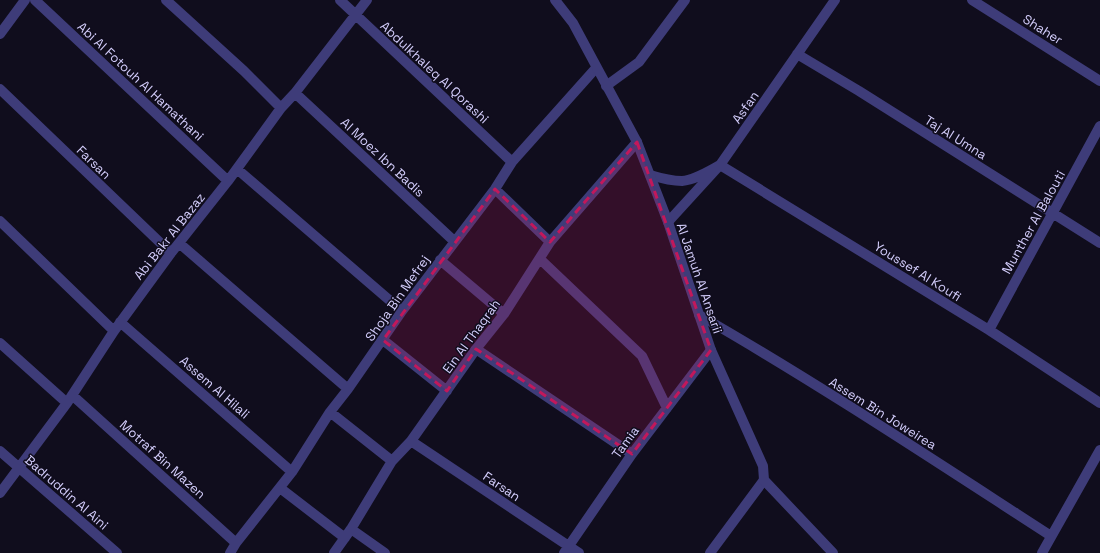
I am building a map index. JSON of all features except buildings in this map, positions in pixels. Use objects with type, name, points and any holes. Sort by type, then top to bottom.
[{"type":"street","points":[[0,34],[25,0]]},
{"type":"street","name":"Abi Al Fotouh Al Hamathani","points":[[35,0],[228,181]]},
{"type":"street","points":[[166,0],[244,71],[281,108]]},
{"type":"street","name":"Abdulkhaleq Al Qorashi","points":[[340,0],[512,162]]},
{"type":"street","name":"Abi Bakr Al Bazaz","points":[[0,493],[69,399],[120,322],[171,253],[228,181],[281,108],[295,93],[367,0]]},
{"type":"street","name":"Al Jamuh Al Ansarii","points":[[555,0],[573,23],[637,142],[668,222],[711,350],[763,466],[764,480]]},
{"type":"street","points":[[606,86],[639,62],[685,0]]},
{"type":"street","name":"Asfan","points":[[668,222],[720,165],[835,0]]},
{"type":"street","name":"Shaher","points":[[972,0],[1100,81]]},
{"type":"street","name":"Taj Al Umna","points":[[797,54],[859,91],[1100,242]]},
{"type":"street","name":"Shoja Bin Mefrej","points":[[230,553],[236,543],[292,472],[330,412],[383,340],[402,311],[495,189],[512,162],[596,68]]},
{"type":"street","name":"Farsan","points":[[0,89],[171,253]]},
{"type":"street","name":"Al Moez Ibn Badis","points":[[295,93],[454,241]]},
{"type":"street","name":"Munther Al Balouti","points":[[989,330],[1100,126]]},
{"type":"street","name":"Ein Al Thaqrah","points":[[334,553],[351,529],[392,461],[411,441],[476,349],[504,314],[550,242],[637,142]]},
{"type":"street","points":[[650,175],[669,180],[683,181],[720,165]]},
{"type":"street","name":"Youssef Al Koufi","points":[[720,165],[989,330],[1100,403]]},
{"type":"street","points":[[237,169],[402,311]]},
{"type":"street","points":[[495,189],[550,242]]},
{"type":"street","points":[[0,221],[114,331]]},
{"type":"street","points":[[179,243],[348,389]]},
{"type":"street","points":[[540,259],[642,356],[667,408]]},
{"type":"street","points":[[440,260],[504,314]]},
{"type":"street","name":"Assem Bin Joweirea","points":[[700,315],[914,448],[1051,536]]},
{"type":"street","name":"Assem Al Hilali","points":[[120,322],[292,472]]},
{"type":"street","points":[[383,340],[447,391]]},
{"type":"street","name":"Motraf Bin Mazen","points":[[0,343],[69,399],[236,543]]},
{"type":"street","points":[[476,349],[632,454]]},
{"type":"street","name":"Tamia","points":[[567,549],[632,454],[711,350]]},
{"type":"street","points":[[330,412],[392,461]]},
{"type":"street","name":"Farsan","points":[[411,441],[567,549],[579,553]]},
{"type":"street","points":[[1042,553],[1100,450]]},
{"type":"street","name":"Badruddin Al Aini","points":[[0,451],[116,553]]},
{"type":"street","points":[[710,553],[764,480],[833,553]]},
{"type":"street","points":[[280,488],[345,538]]},
{"type":"street","points":[[351,529],[385,553]]},
{"type":"highlighted area","points":[[637,142],[711,350],[632,454],[476,349],[447,391],[383,340],[495,189],[550,242]]}]
